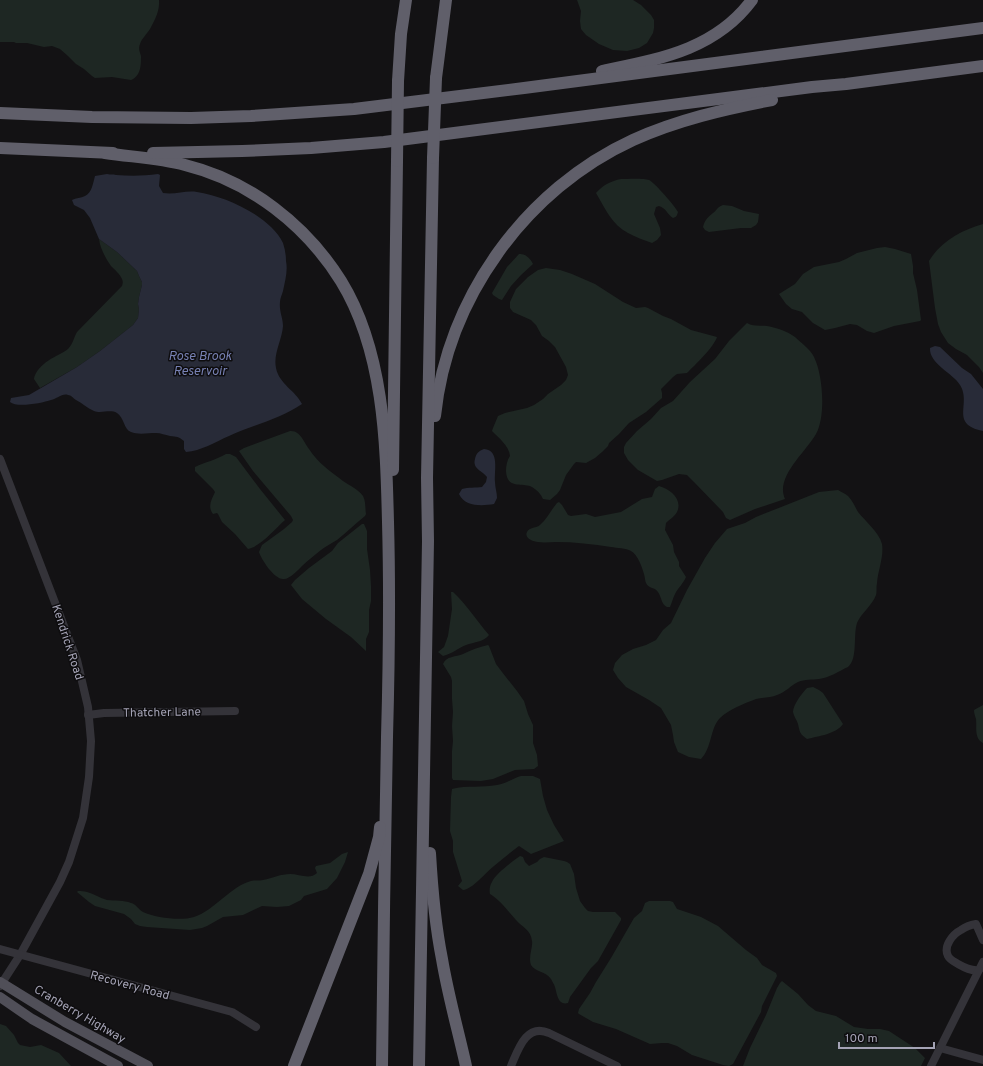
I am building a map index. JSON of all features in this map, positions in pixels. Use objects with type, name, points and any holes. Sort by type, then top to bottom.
[{"type":"highway","points":[[388,531],[393,479],[398,81],[401,34],[406,0]]},
{"type":"highway","points":[[419,1066],[425,762],[428,541],[427,478],[433,158],[436,78],[446,0]]},
{"type":"highway","points":[[524,88],[645,62],[686,50],[708,40],[728,26],[752,0]]},
{"type":"highway","points":[[0,113],[106,118],[191,118],[258,116],[354,109],[983,28]]},
{"type":"highway","points":[[0,148],[105,153],[183,153],[311,148],[384,142],[983,66]]},
{"type":"highway","points":[[428,541],[435,419],[438,390],[447,356],[460,319],[478,285],[497,254],[523,221],[552,193],[583,169],[614,150],[648,134],[684,120],[768,100],[813,93],[846,84]]},
{"type":"highway","points":[[105,153],[186,165],[231,182],[261,198],[284,215],[327,261],[340,280],[356,311],[368,343],[373,362],[382,422],[387,478],[390,615],[382,1066]]},
{"type":"highway","points":[[425,762],[431,875],[438,933],[446,980],[466,1066]]},
{"type":"highway","points":[[290,1066],[296,1061],[369,874],[378,837],[387,776]]},
{"type":"main road","name":"Cranberry Highway","points":[[1,984],[65,1022],[148,1066]]},
{"type":"main road","points":[[0,997],[32,1018],[118,1066]]},
{"type":"street","name":"Kendrick Road","points":[[0,459],[77,660],[88,707],[91,741],[89,777],[83,818],[68,862],[60,882],[20,955],[1,984]]},
{"type":"street","name":"Thatcher Lane","points":[[88,715],[104,713],[235,712]]},
{"type":"street","points":[[979,970],[967,969],[953,961],[948,956],[947,948],[950,939],[960,930],[976,924],[983,940]]},
{"type":"street","name":"Recovery Road","points":[[0,949],[232,1012],[256,1027]]},
{"type":"street","points":[[931,1066],[983,962]]},
{"type":"street","points":[[511,1066],[526,1037],[539,1031],[549,1033],[618,1066]]},
{"type":"street","points":[[940,1048],[983,1060]]},
{"type":"shaded area","points":[[0,0],[159,0],[159,4],[154,22],[139,46],[141,63],[139,73],[131,80],[112,77],[95,78],[76,64],[60,49],[52,46],[44,47],[27,43],[0,42]]},
{"type":"shaded area","points":[[577,0],[633,0],[641,5],[651,15],[654,20],[653,33],[647,43],[639,48],[627,51],[613,50],[599,44],[586,35],[581,29],[581,11]]},
{"type":"shaded area","points":[[621,179],[649,180],[664,194],[678,212],[673,218],[663,208],[659,206],[656,207],[654,214],[660,228],[661,235],[652,243],[622,230],[609,216],[596,193],[607,184]]},
{"type":"shaded area","points":[[723,205],[732,206],[744,211],[759,214],[758,222],[751,228],[709,232],[705,230],[703,227],[706,219]]},
{"type":"shaded area","points":[[983,224],[983,373],[967,355],[948,343],[941,332],[935,308],[929,261],[946,242],[953,237]]},
{"type":"shaded area","points":[[99,239],[117,252],[137,271],[142,282],[138,304],[138,318],[133,325],[100,351],[77,367],[40,388],[34,379],[40,367],[68,349],[77,332],[122,286],[123,281],[107,260]]},
{"type":"shaded area","points":[[885,247],[911,254],[920,321],[894,326],[874,333],[857,325],[850,324],[825,330],[813,323],[802,312],[792,309],[786,304],[779,294],[795,284],[803,274],[814,267],[839,262],[857,253]]},
{"type":"shaded area","points":[[519,254],[523,254],[528,257],[533,264],[511,286],[502,300],[499,299],[492,293],[507,267]]},
{"type":"shaded area","points":[[546,268],[572,274],[595,284],[623,302],[636,308],[648,308],[691,330],[717,337],[708,351],[687,373],[677,374],[661,389],[662,398],[646,412],[629,423],[602,452],[586,463],[576,462],[566,475],[560,490],[550,500],[543,499],[539,492],[532,487],[509,481],[506,471],[510,456],[508,449],[492,431],[498,416],[534,405],[561,385],[566,380],[568,375],[566,367],[555,347],[542,336],[536,325],[531,320],[513,312],[510,308],[510,302],[516,289],[528,277],[538,270]]},
{"type":"shaded area","points":[[747,323],[785,331],[795,337],[810,351],[814,357],[820,374],[822,406],[821,417],[816,434],[786,476],[783,491],[785,499],[755,509],[730,520],[726,518],[723,512],[687,475],[679,474],[657,481],[638,470],[628,460],[624,453],[624,447],[637,431],[661,408],[673,401],[690,382],[715,359],[729,341]]},
{"type":"shaded area","points":[[290,431],[299,434],[316,458],[324,466],[356,489],[363,496],[365,500],[366,514],[341,537],[321,550],[288,578],[283,579],[279,578],[272,572],[265,564],[259,552],[262,545],[284,529],[293,520],[253,471],[239,451]]},
{"type":"shaded area","points":[[226,454],[236,457],[285,520],[268,537],[253,548],[248,549],[222,522],[217,513],[213,514],[210,505],[215,492],[195,471],[195,467]]},
{"type":"shaded area","points":[[659,486],[671,492],[677,499],[677,512],[666,523],[665,530],[673,545],[679,566],[686,577],[675,594],[670,607],[667,607],[664,604],[657,590],[647,585],[639,561],[636,555],[631,551],[584,543],[536,542],[530,539],[526,534],[531,528],[540,525],[559,502],[568,515],[586,514],[595,517],[621,512],[642,499],[652,497],[655,489]]},
{"type":"shaded area","points":[[838,490],[850,498],[858,512],[875,531],[882,544],[882,559],[876,595],[857,623],[854,653],[851,663],[848,667],[830,676],[801,681],[780,694],[772,697],[756,699],[727,712],[720,718],[714,727],[705,754],[701,759],[689,757],[678,752],[674,742],[671,725],[661,708],[626,687],[613,670],[615,663],[622,655],[656,640],[663,630],[671,623],[705,558],[727,529],[819,492]]},
{"type":"shaded area","points":[[364,524],[367,531],[367,549],[371,586],[369,632],[366,639],[366,651],[351,637],[302,599],[291,585],[309,568],[332,551],[338,543]]},
{"type":"shaded area","points":[[451,592],[453,592],[463,602],[489,635],[482,640],[466,645],[443,656],[438,652],[444,647],[448,636],[452,609]]},
{"type":"shaded area","points":[[488,645],[496,664],[524,701],[533,725],[533,743],[537,755],[538,766],[534,769],[515,770],[493,779],[481,781],[453,780],[452,681],[443,664],[446,659]]},
{"type":"shaded area","points":[[813,687],[823,693],[843,724],[832,732],[807,739],[801,733],[793,709],[807,688]]},
{"type":"shaded area","points":[[983,705],[983,743],[977,736],[974,710]]},
{"type":"shaded area","points":[[521,776],[533,776],[540,779],[547,810],[564,841],[531,854],[519,846],[497,863],[475,884],[463,890],[458,886],[462,881],[453,852],[453,841],[450,831],[452,789],[500,784]]},
{"type":"shaded area","points":[[348,852],[337,878],[327,889],[304,896],[301,900],[289,906],[262,906],[243,915],[223,917],[202,928],[190,930],[140,926],[135,924],[124,914],[95,906],[77,892],[86,892],[107,900],[128,902],[143,912],[155,916],[176,919],[189,918],[202,914],[237,888],[251,881],[287,874],[311,876],[317,873],[315,868],[316,866],[330,863],[342,854]]},
{"type":"shaded area","points":[[520,856],[523,857],[529,866],[544,857],[567,862],[570,864],[574,874],[580,901],[585,908],[588,911],[593,912],[615,912],[621,918],[598,961],[591,968],[570,997],[568,1003],[562,1003],[560,1001],[549,976],[535,969],[531,965],[530,959],[532,941],[528,931],[501,903],[490,894],[490,886],[497,875]]},
{"type":"shaded area","points":[[649,901],[673,902],[677,909],[701,917],[718,926],[757,958],[762,965],[776,973],[777,976],[762,1006],[761,1012],[733,1064],[729,1066],[692,1055],[677,1046],[668,1043],[650,1044],[616,1029],[593,1022],[578,1013],[634,918],[642,911],[645,903]]},
{"type":"shaded area","points":[[782,981],[816,1011],[836,1016],[854,1027],[889,1031],[915,1048],[925,1058],[921,1066],[743,1066],[777,988]]},
{"type":"shaded area","points":[[0,1024],[6,1026],[20,1045],[30,1047],[41,1045],[59,1053],[71,1066],[0,1066]]},
{"type":"water","name":"Rose Brook Reservoir","points":[[107,174],[132,176],[158,174],[160,175],[159,186],[163,193],[193,192],[208,194],[220,198],[246,209],[268,224],[277,233],[284,245],[287,268],[285,284],[280,301],[283,326],[275,363],[280,379],[296,395],[302,404],[285,414],[238,432],[208,446],[186,452],[184,449],[184,441],[179,437],[158,433],[140,434],[131,432],[127,429],[121,417],[117,413],[111,411],[94,411],[69,395],[30,404],[18,405],[10,402],[11,398],[29,395],[77,367],[133,325],[138,318],[138,304],[142,282],[137,271],[117,252],[99,239],[90,218],[84,210],[74,205],[72,200],[83,197],[89,193],[95,176]]},
{"type":"water","points":[[935,346],[940,347],[962,368],[971,374],[983,389],[983,431],[973,428],[967,424],[963,412],[963,392],[957,381],[933,359],[930,348]]},
{"type":"water","points":[[484,449],[489,450],[494,457],[497,498],[494,504],[474,505],[465,501],[459,494],[462,489],[482,487],[486,482],[487,477],[476,468],[474,462],[479,451]]}]
